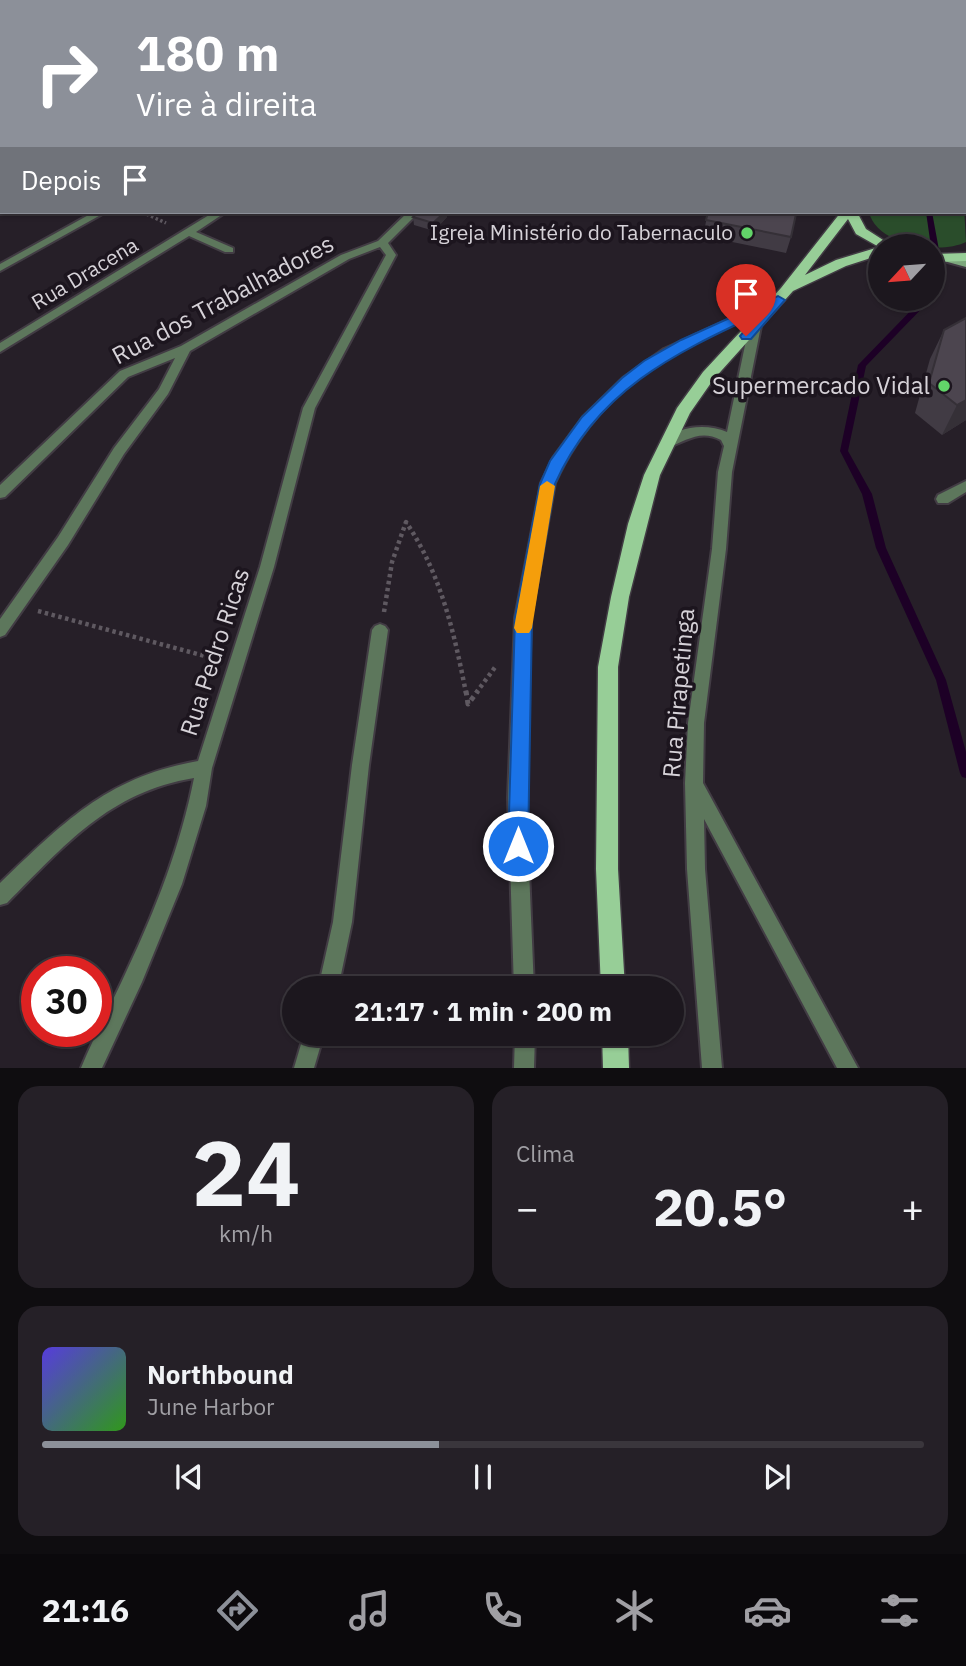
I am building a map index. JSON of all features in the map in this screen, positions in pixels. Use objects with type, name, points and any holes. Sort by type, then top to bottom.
[{"type":"main road","points":[[612,976],[607,869],[608,667],[620,597],[652,475],[683,412],[708,376],[782,295],[847,214]]},
{"type":"main road","points":[[850,214],[862,231],[868,235]]},
{"type":"main road","points":[[782,295],[841,263],[868,255]]},
{"type":"main road","points":[[945,259],[966,257]]},
{"type":"main road","points":[[615,1046],[616,1068]]},
{"type":"street","points":[[0,268],[97,214]]},
{"type":"street","name":"Rua Dracena","points":[[0,348],[218,214]]},
{"type":"street","points":[[382,243],[412,214]]},
{"type":"street","points":[[190,233],[229,250]]},
{"type":"street","name":"Rua Pedro Ricas","points":[[91,1068],[135,975],[173,884],[197,806],[204,768],[268,567],[309,408],[391,256],[382,243]]},
{"type":"street","name":"Rua dos Trabalhadores","points":[[0,494],[124,374],[185,349],[345,257],[382,243]]},
{"type":"street","points":[[948,259],[966,264]]},
{"type":"street","points":[[523,976],[517,810],[523,618],[548,484],[558,461],[587,420],[627,381],[649,364],[685,343],[782,295]]},
{"type":"street","name":"Rua Pirapetinga","points":[[712,1068],[696,869],[694,783],[699,688],[730,447],[755,326]]},
{"type":"street","points":[[0,631],[63,541],[119,451],[164,391],[185,349]]},
{"type":"street","points":[[667,443],[689,432],[708,430],[723,435],[730,447]]},
{"type":"street","points":[[943,499],[966,486]]},
{"type":"street","points":[[332,976],[348,883],[356,799],[380,630]]},
{"type":"street","points":[[0,896],[75,823],[116,795],[156,778],[204,768]]},
{"type":"street","points":[[694,783],[848,1068]]},
{"type":"street","points":[[304,1068],[310,1046]]},
{"type":"street","points":[[524,1068],[525,1046]]},
{"type":"path","points":[[380,630],[393,562],[406,522],[421,542],[435,569],[453,632],[468,704],[508,649],[523,640]]},
{"type":"path","points":[[18,605],[237,664]]},
{"type":"green space","points":[[870,214],[964,214],[966,242],[945,247],[945,234],[883,232]]},
{"type":"building","points":[[417,214],[443,214],[433,223],[413,217]]},
{"type":"building","points":[[708,214],[796,214],[791,237],[706,220]]},
{"type":"building","points":[[966,318],[966,400],[957,405],[929,383],[944,330]]},
{"type":"waterway","points":[[929,214],[932,234]]},
{"type":"waterway","points":[[914,312],[862,365],[844,451],[867,494],[881,548],[941,680],[966,773]]},
{"type":"slow traffic","points":[[523,628],[547,486]]},
{"type":"place","name":"Igreja Ministério do Tabernaculo","points":[[747,233]]},
{"type":"place","name":"Supermercado Vidal","points":[[944,386]]},
{"type":"route","points":[[518,846],[523,618],[548,484],[558,461],[587,420],[627,381],[649,364],[685,343],[778,300],[746,336]]}]
